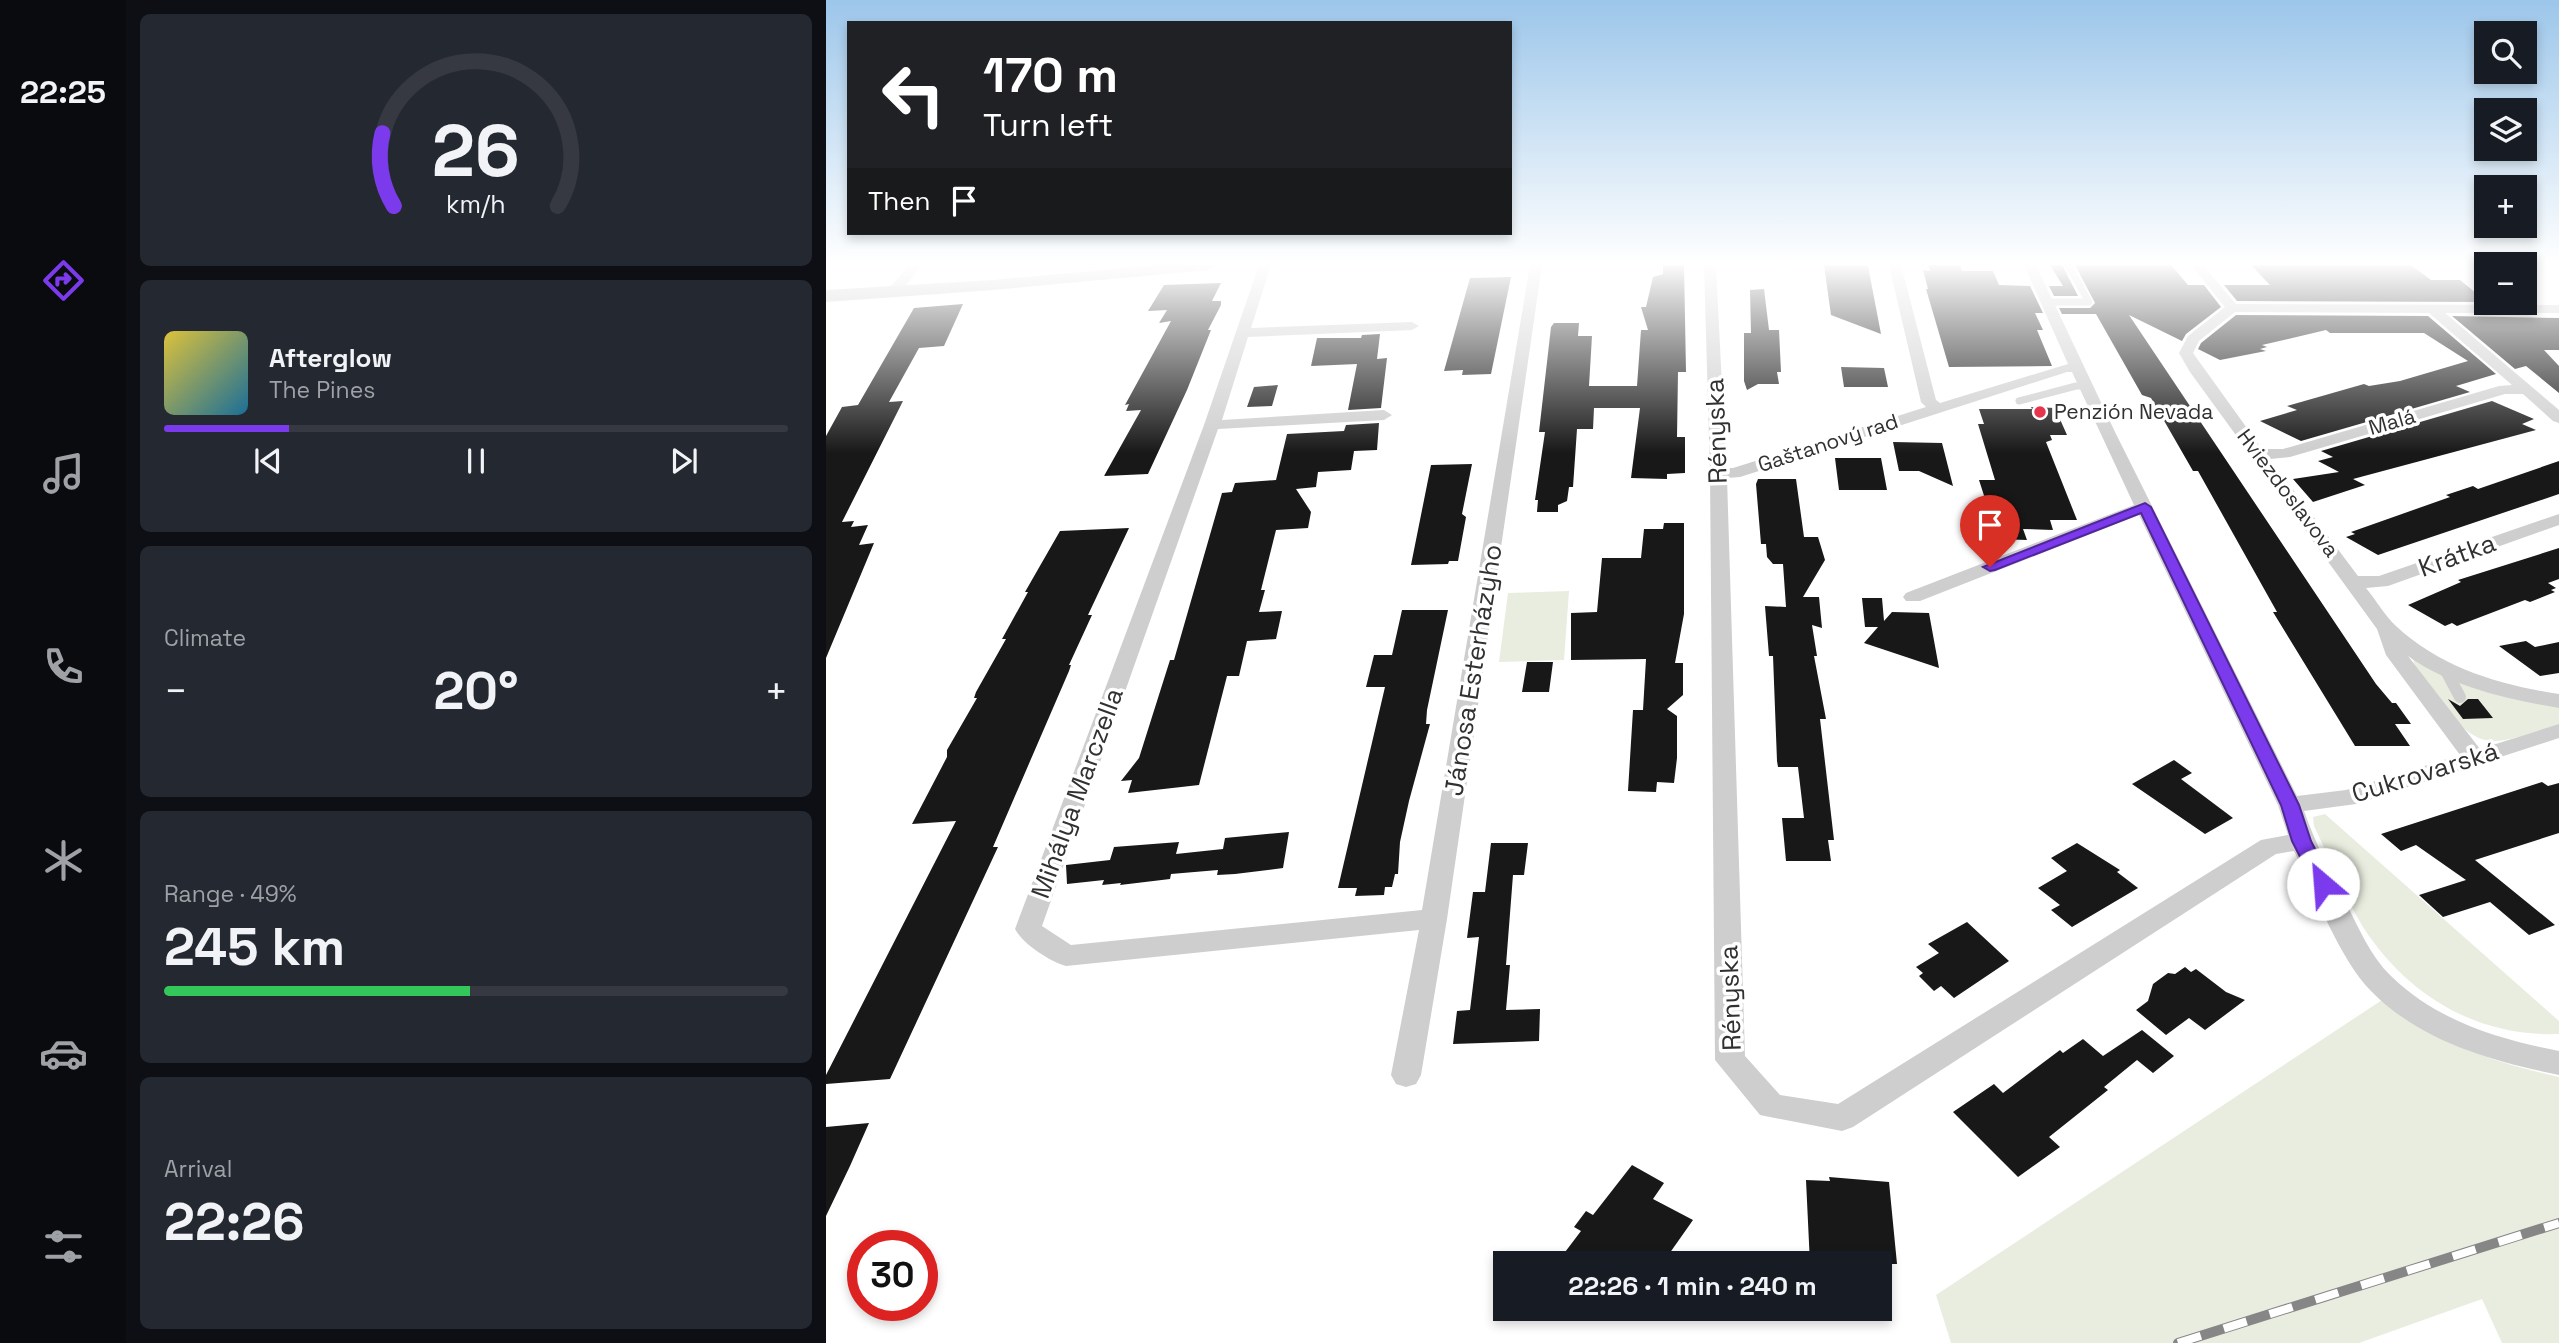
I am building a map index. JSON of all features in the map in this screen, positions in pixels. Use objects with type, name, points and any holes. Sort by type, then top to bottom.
[{"type":"street","name":"Mihálya Marczella","points":[[1243,328],[1212,425],[1028,929],[1066,956],[1434,919]]},
{"type":"street","points":[[1241,334],[1376,328]]},
{"type":"street","name":"Jánosa Esterházyho","points":[[1406,1075],[1434,919],[1526,328]]},
{"type":"street","name":"Rényska","points":[[1712,328],[1718,472],[1730,1060],[1771,1106],[1842,1118],[2270,846],[2302,841]]},
{"type":"street","name":"Gaštanový rad","points":[[1911,328],[1929,401],[1938,409]]},
{"type":"street","points":[[2058,328],[2290,805],[2302,841],[2356,948],[2380,982],[2421,1016],[2471,1041],[2514,1054],[2559,1063]]},
{"type":"street","name":"Hviezdoslavova","points":[[2208,328],[2193,340],[2186,353],[2354,582],[2387,629],[2396,656],[2473,757]]},
{"type":"street","points":[[2454,328],[2559,418]]},
{"type":"street","name":"Gaštanový rad","points":[[1718,472],[1734,473],[2066,368],[2078,368]]},
{"type":"street","name":"Malá","points":[[2259,454],[2284,454],[2504,389],[2526,390]]},
{"type":"street","points":[[1212,425],[1384,415]]},
{"type":"street","points":[[1913,597],[2145,507]]},
{"type":"street","name":"Krátka","points":[[2354,582],[2381,582],[2559,519]]},
{"type":"street","name":"Hviezdoslavova","points":[[2387,629],[2424,658],[2445,669],[2497,688],[2559,701]]},
{"type":"street","name":"Cukrovarská","points":[[2290,805],[2348,798],[2559,731]]},
{"type":"lane","points":[[2019,401],[2076,386],[2088,386]]},
{"type":"lane","points":[[2445,669],[2460,697]]},
{"type":"shaded area","points":[[1569,591],[1564,660],[1499,662],[1508,593]]},
{"type":"shaded area","points":[[2413,659],[2559,706],[2559,725],[2505,740],[2479,738],[2454,718],[2420,674]]},
{"type":"shaded area","points":[[2325,814],[2559,1021],[2559,1034],[2500,1028],[2472,1019],[2422,992],[2401,973],[2363,927],[2343,890],[2314,826],[2313,817]]},
{"type":"shaded area","points":[[2382,1000],[2425,1028],[2466,1049],[2559,1077],[2559,1343],[2502,1343],[2482,1299],[2359,1343],[1951,1343],[1936,1295]]},
{"type":"building","points":[[903,328],[952,328],[944,346],[919,348],[889,402],[903,401],[842,522],[854,521],[851,527],[868,525],[859,545],[874,543],[826,658],[826,436],[842,407],[858,405]]},
{"type":"building","points":[[1167,328],[1209,328],[1208,330],[1211,330],[1187,390],[1148,474],[1104,476],[1141,410],[1126,411],[1129,404],[1125,405]]},
{"type":"building","points":[[1456,328],[1501,328],[1491,374],[1462,375],[1463,370],[1444,371]]},
{"type":"building","points":[[1551,328],[1579,328],[1578,336],[1592,336],[1589,386],[1637,386],[1641,330],[1648,330],[1647,328],[1685,328],[1686,372],[1678,372],[1677,437],[1685,437],[1685,473],[1667,474],[1667,479],[1631,478],[1640,408],[1594,408],[1593,429],[1577,429],[1573,487],[1569,487],[1567,501],[1558,505],[1558,512],[1537,512],[1538,500],[1535,500],[1545,432],[1539,432]]},
{"type":"building","points":[[1751,328],[1779,330],[1779,384],[1758,384],[1747,390],[1744,381],[1744,333],[1751,333]]},
{"type":"building","points":[[1864,328],[1880,328],[1881,334]]},
{"type":"building","points":[[1937,328],[2042,328],[2043,330],[2037,330],[2052,366],[1949,367]]},
{"type":"building","points":[[2104,328],[2137,328],[2376,684],[2392,703],[2396,703],[2411,724],[2395,724],[2410,746],[2355,746],[2273,612],[2277,612],[2198,471],[2193,471],[2151,398],[2142,395]]},
{"type":"building","points":[[2155,328],[2194,328],[2182,341]]},
{"type":"building","points":[[2220,328],[2442,328],[2496,374],[2456,386],[2470,392],[2301,441],[2260,421],[2297,410],[2287,406],[2364,384],[2369,386],[2400,381],[2468,361],[2424,333],[2330,333],[2326,330],[2262,345],[2267,347],[2260,349],[2266,351],[2220,360],[2198,349],[2201,343]]},
{"type":"building","points":[[2466,328],[2559,328],[2559,350],[2544,350],[2559,366],[2559,393],[2526,366],[2515,369]]},
{"type":"building","points":[[1380,334],[1377,359],[1387,358],[1381,408],[1348,410],[1357,364],[1311,366],[1317,338],[1361,338],[1362,335]]},
{"type":"building","points":[[1841,367],[1884,368],[1888,387],[1844,387]]},
{"type":"building","points":[[1278,385],[1272,406],[1247,407],[1254,387]]},
{"type":"building","points":[[2492,401],[2534,419],[2522,424],[2536,430],[2353,479],[2365,485],[2313,502],[2293,479],[2339,472],[2318,461],[2333,457],[2321,451]]},
{"type":"building","points":[[2031,407],[2055,408],[2067,435],[2050,435],[2052,440],[2046,442],[2077,520],[2050,520],[2053,530],[2023,529],[2027,540],[1998,539],[1979,480],[1995,480],[1978,424],[1984,424],[1979,409],[2032,409]]},
{"type":"building","points":[[1379,423],[1377,450],[1354,451],[1351,470],[1318,472],[1316,487],[1296,489],[1311,512],[1308,528],[1276,530],[1261,590],[1265,590],[1259,612],[1282,611],[1276,639],[1247,641],[1239,676],[1227,676],[1199,785],[1128,793],[1132,780],[1121,781],[1139,758],[1170,660],[1174,660],[1222,493],[1232,492],[1235,483],[1276,480],[1287,434],[1344,431],[1346,425]]},
{"type":"building","points":[[1893,442],[1942,443],[1953,486],[1919,471],[1899,471]]},
{"type":"building","points":[[1835,458],[1881,458],[1887,490],[1839,490]]},
{"type":"building","points":[[2559,461],[2559,494],[2378,555],[2346,537],[2355,534],[2351,532],[2450,497],[2446,495],[2473,486],[2478,489]]},
{"type":"building","points":[[1472,464],[1462,514],[1466,517],[1458,561],[1449,561],[1448,564],[1411,565],[1431,465]]},
{"type":"building","points":[[1758,479],[1796,479],[1804,537],[1818,537],[1825,560],[1803,597],[1819,597],[1822,628],[1812,625],[1817,656],[1814,656],[1826,719],[1820,719],[1834,840],[1828,840],[1831,861],[1786,861],[1782,818],[1804,818],[1798,767],[1778,767],[1777,761],[1773,656],[1769,656],[1765,606],[1786,607],[1783,564],[1773,564],[1767,557],[1766,544],[1761,544],[1756,484]]},
{"type":"building","points":[[1664,523],[1684,523],[1684,614],[1675,663],[1683,663],[1683,695],[1667,709],[1677,716],[1674,783],[1657,782],[1656,792],[1628,791],[1633,710],[1643,710],[1646,659],[1571,660],[1571,613],[1597,612],[1602,558],[1641,558],[1644,529],[1663,529]]},
{"type":"building","points":[[1129,528],[1088,615],[1092,615],[993,847],[998,847],[890,1079],[826,1084],[826,1075],[956,821],[912,824],[947,757],[947,750],[977,698],[974,698],[976,692],[1006,639],[1002,639],[1028,592],[1025,592],[1060,531]]},
{"type":"building","points":[[2559,548],[2559,579],[2548,583],[2556,588],[2551,590],[2555,592],[2530,602],[2525,600],[2457,626],[2452,623],[2445,626],[2408,605],[2461,582],[2458,580]]},
{"type":"building","points":[[1862,598],[1882,598],[1884,621],[1892,612],[1929,613],[1939,668],[1864,643],[1878,627],[1865,627]]},
{"type":"building","points":[[1402,610],[1448,610],[1427,710],[1426,724],[1430,724],[1400,842],[1398,874],[1395,874],[1392,887],[1385,887],[1384,895],[1355,896],[1357,888],[1338,888],[1385,687],[1366,687],[1374,655],[1392,655]]},
{"type":"building","points":[[2526,641],[2535,647],[2559,642],[2559,673],[2540,676],[2499,646]]},
{"type":"building","points":[[1527,662],[1553,662],[1549,692],[1522,692]]},
{"type":"building","points":[[2448,699],[2460,706],[2468,699],[2478,699],[2493,718],[2463,719]]},
{"type":"building","points":[[2174,760],[2192,773],[2181,779],[2233,818],[2205,834],[2132,784]]},
{"type":"building","points":[[2542,782],[2548,786],[2559,783],[2559,833],[2475,860],[2555,925],[2529,935],[2490,902],[2443,917],[2419,895],[2466,880],[2416,845],[2401,851],[2381,834]]},
{"type":"building","points":[[1289,832],[1283,868],[1217,875],[1218,870],[1171,874],[1170,879],[1120,885],[1121,883],[1102,885],[1104,880],[1067,884],[1066,865],[1110,860],[1114,847],[1179,842],[1176,854],[1223,849],[1225,838]]},
{"type":"building","points":[[1491,843],[1528,843],[1524,875],[1513,875],[1506,965],[1510,965],[1506,1010],[1540,1009],[1539,1041],[1453,1044],[1457,1011],[1470,1010],[1479,937],[1467,938],[1473,892],[1485,892]]},
{"type":"building","points":[[2077,843],[2120,870],[2117,872],[2138,888],[2072,927],[2051,910],[2060,905],[2038,888],[2067,871],[2051,858]]},
{"type":"building","points":[[1967,922],[2009,961],[1954,998],[1941,986],[1934,991],[1919,976],[1923,973],[1916,967],[1939,953],[1928,944]]},
{"type":"building","points":[[2185,967],[2191,972],[2196,969],[2226,992],[2245,1000],[2205,1030],[2189,1018],[2166,1035],[2136,1010],[2148,1001],[2153,984],[2168,973],[2175,974]]},
{"type":"building","points":[[2142,1030],[2174,1056],[2153,1073],[2137,1060],[2104,1087],[2108,1090],[2049,1137],[2060,1147],[2018,1177],[1953,1112],[1994,1084],[2003,1093],[2060,1050],[2063,1053],[2083,1039],[2103,1056]]},
{"type":"building","points":[[869,1123],[850,1166],[826,1216],[826,1127]]},
{"type":"building","points":[[1632,1165],[1664,1183],[1653,1199],[1693,1220],[1671,1251],[1566,1251],[1581,1231],[1574,1227],[1586,1211],[1593,1215]]},
{"type":"building","points":[[1829,1177],[1889,1182],[1897,1264],[1892,1264],[1892,1251],[1809,1251],[1806,1180],[1830,1181]]},
{"type":"railway","points":[[2178,1343],[2559,1223]]},
{"type":"place","name":"Penzión Nevada","points":[[2040,412]]},
{"type":"route","points":[[1990,567],[2145,507],[2290,805],[2302,841],[2323,884]]}]
